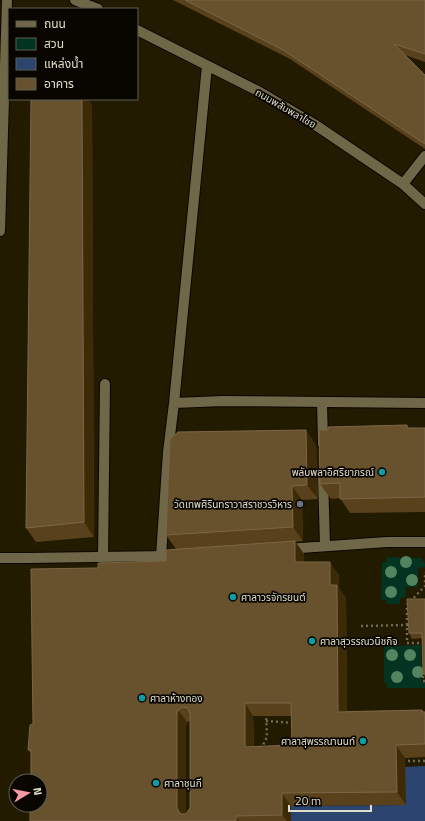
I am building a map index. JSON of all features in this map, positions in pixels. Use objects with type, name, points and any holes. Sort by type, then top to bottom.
[{"type":"street","points":[[0,231],[7,0]]},
{"type":"street","points":[[75,0],[95,8]]},
{"type":"street","name":"ถนนพลับพลาไชย","points":[[138,31],[258,91],[314,124],[403,184],[425,204]]},
{"type":"street","points":[[161,556],[168,452],[207,66]]},
{"type":"street","points":[[403,184],[425,156]]},
{"type":"street","points":[[103,558],[105,384]]},
{"type":"street","points":[[174,403],[223,401],[425,403]]},
{"type":"street","points":[[322,402],[325,546]]},
{"type":"street","points":[[272,550],[387,542],[425,542]]},
{"type":"street","points":[[0,558],[178,556]]},
{"type":"path","points":[[423,650],[422,643],[407,642],[407,605],[425,586],[425,572]]},
{"type":"path","points":[[361,626],[408,625]]},
{"type":"path","points":[[423,665],[423,681],[425,681]]},
{"type":"path","points":[[255,749],[262,747],[267,737],[266,706]]},
{"type":"path","points":[[266,721],[301,723]]},
{"type":"path","points":[[263,745],[270,747]]},
{"type":"path","points":[[402,761],[425,761]]},
{"type":"green space","points":[[387,557],[422,558],[425,564],[425,567],[418,568],[418,587],[406,587],[406,597],[400,598],[400,604],[386,604],[386,600],[381,600],[382,562],[386,562]]},
{"type":"green space","points":[[421,645],[422,682],[425,682],[425,688],[387,688],[387,683],[384,683],[384,646]]},
{"type":"water","points":[[425,766],[425,821],[291,821],[291,806],[405,805],[405,767]]},
{"type":"building","points":[[185,0],[425,0],[425,54],[394,44],[425,75],[425,144],[283,50]]},
{"type":"building","points":[[31,100],[82,100],[84,522],[26,528]]},
{"type":"building","name":"พลับพลาอิศริยาภรณ์","points":[[407,425],[407,428],[425,428],[425,497],[340,499],[340,483],[320,484],[319,430],[328,430],[328,427]]},
{"type":"building","points":[[306,430],[307,485],[292,486],[293,527],[166,535],[170,439],[178,432]]},
{"type":"building","points":[[295,541],[295,562],[330,562],[330,585],[337,585],[338,712],[422,710],[422,712],[425,712],[425,744],[396,745],[397,792],[282,793],[282,815],[236,816],[236,821],[30,821],[30,813],[48,813],[48,773],[31,773],[31,750],[28,750],[30,725],[33,724],[31,569],[98,568],[98,563],[166,561],[166,550]],"holes":[[[245,703],[291,703],[292,745],[245,747]],[[183,707],[187,708],[190,713],[190,808],[186,814],[180,814],[177,808],[177,713],[178,710]]]},
{"type":"building","points":[[407,599],[425,599],[425,674],[423,674],[422,633],[409,633]]},
{"type":"place","name":"พลับพลาอิศริยาภรณ์","points":[[382,472]]},
{"type":"place","name":"วัดเทพศิรินทราวาสราชวรวิหาร","points":[[300,504]]},
{"type":"place","name":"ศาลาวรจักรยนต์","points":[[233,597]]},
{"type":"place","name":"ศาลาสุวรรณวนิชกิจ","points":[[312,641]]},
{"type":"place","name":"ศาลาห้างทอง","points":[[142,698]]},
{"type":"place","name":"ศาลาสุพรรณานนท์","points":[[363,741]]},
{"type":"place","name":"ศาลาชุนกี","points":[[156,783]]}]
